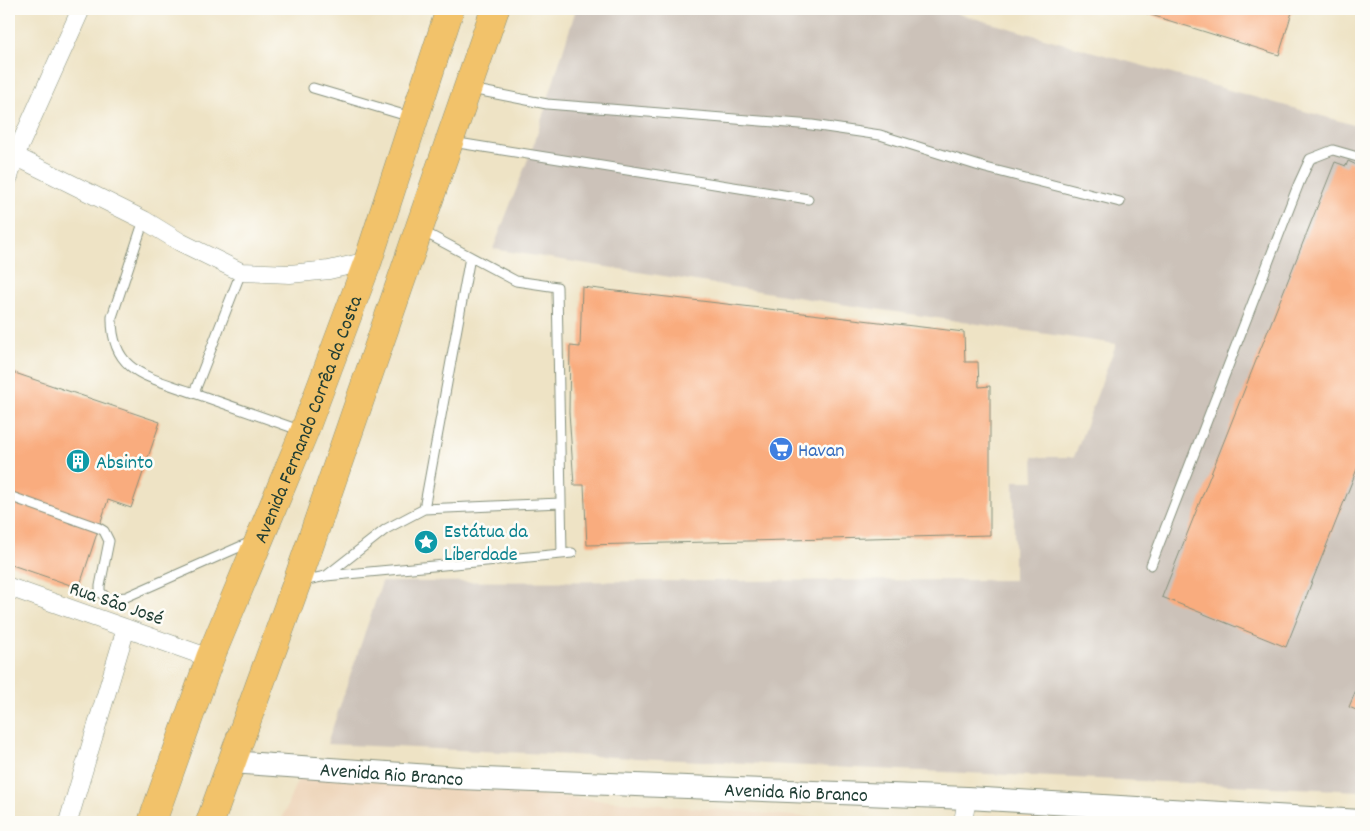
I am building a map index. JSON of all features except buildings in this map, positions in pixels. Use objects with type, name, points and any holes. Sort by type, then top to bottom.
[{"type":"highway","name":"Avenida Fernando Corrêa da Costa","points":[[152,822],[210,658],[304,432],[368,261],[450,9]]},
{"type":"highway","name":"Avenida Fernando Corrêa da Costa","points":[[210,822],[297,582],[495,9]]},
{"type":"street","points":[[9,177],[16,156],[81,9]]},
{"type":"street","points":[[16,156],[144,220],[180,242],[241,272],[298,273],[329,270],[368,261]]},
{"type":"street","name":"Rua São José","points":[[9,587],[210,658]]},
{"type":"street","points":[[68,822],[126,628]]},
{"type":"street","name":"Avenida Rio Branco","points":[[231,762],[459,778],[967,798],[1104,814],[1361,822]]},
{"type":"street","points":[[963,822],[967,798]]},
{"type":"lane","points":[[313,88],[415,118]]},
{"type":"lane","points":[[468,89],[547,104],[812,125],[880,135],[986,168],[1120,202]]},
{"type":"lane","points":[[450,141],[808,199]]},
{"type":"lane","points":[[1151,565],[1310,159],[1334,150],[1361,158]]},
{"type":"lane","points":[[144,220],[112,317],[112,332],[116,346],[124,361],[137,372],[304,432]]},
{"type":"lane","points":[[297,582],[326,576],[567,554],[561,503],[557,287],[516,281],[418,229]]},
{"type":"lane","points":[[424,509],[470,257]]},
{"type":"lane","points":[[194,393],[241,272]]},
{"type":"lane","points":[[9,496],[104,531],[109,541],[100,592],[108,599],[126,597],[260,538]]},
{"type":"lane","points":[[326,576],[386,529],[424,509],[561,503]]},
{"type":"shaded area","points":[[576,9],[941,9],[1361,127],[1361,791],[327,744],[382,582],[1014,580],[1014,481],[1034,481],[1033,457],[1074,457],[1116,344],[847,305],[493,249],[535,141]]},
{"type":"shaded area","points":[[299,775],[867,822],[281,822]]},
{"type":"shaded area","points":[[985,815],[1078,822],[983,822]]},
{"type":"place","name":"Havan","points":[[781,449]]},
{"type":"place","name":"Absinto","points":[[78,461]]},
{"type":"place","name":"Estátua da Liberdade","points":[[426,542]]}]
